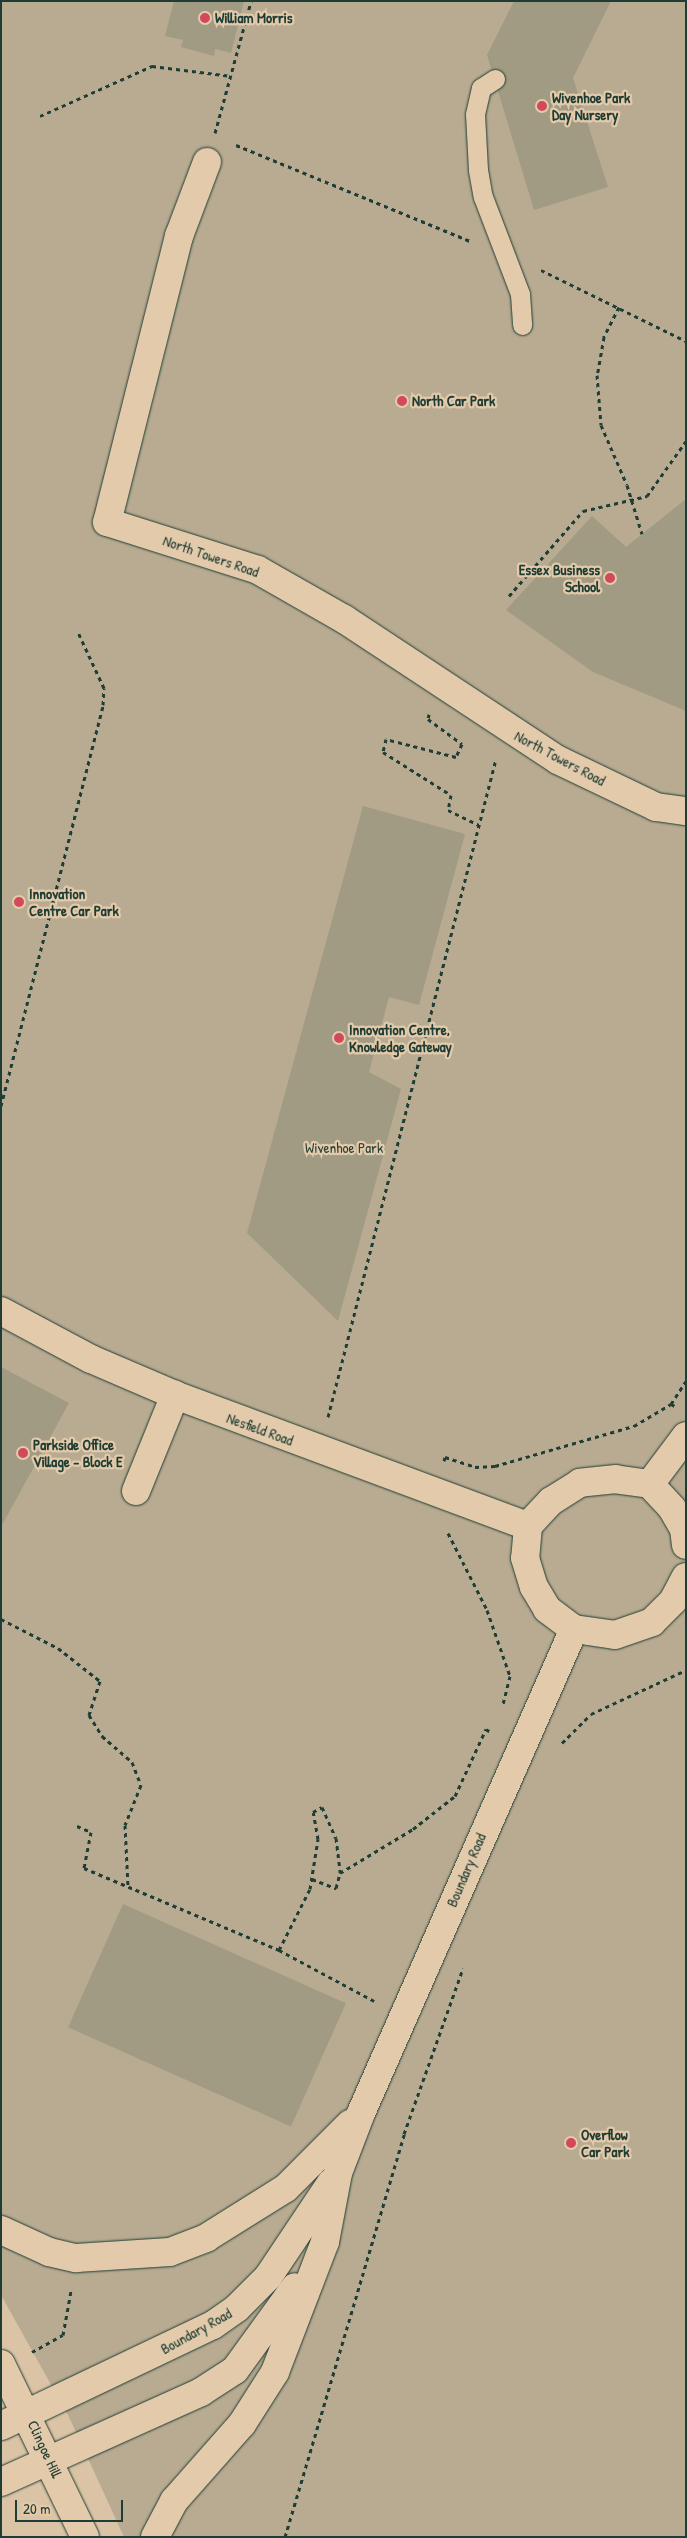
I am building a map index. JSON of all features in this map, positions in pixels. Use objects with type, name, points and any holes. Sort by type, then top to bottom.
[{"type":"street","name":"North Towers Road","points":[[207,162],[179,236],[107,522],[258,570],[435,679],[504,728],[656,808],[686,810]]},
{"type":"street","name":"Nesfield Road","points":[[1,1311],[91,1359],[175,1396],[528,1526]]},
{"type":"street","points":[[136,1491],[175,1396]]},
{"type":"street","points":[[650,1484],[686,1436]]},
{"type":"street","points":[[686,1545],[676,1515],[650,1484],[616,1478],[580,1483],[551,1501],[528,1526],[525,1558],[534,1587],[547,1609],[574,1628],[615,1635],[652,1622],[673,1601],[686,1579]]},
{"type":"street","name":"Boundary Road","points":[[155,2537],[174,2501],[242,2424],[275,2372],[325,2242],[338,2173],[361,2113],[524,1737],[574,1628]]},
{"type":"street","name":"Boundary Road","points":[[1,2230],[49,2252],[76,2258],[170,2252],[206,2238],[286,2188],[361,2113]]},
{"type":"street","name":"Boundary Road","points":[[1,2426],[204,2329],[237,2308],[268,2277],[338,2173]]},
{"type":"street","name":"Boundary Road","points":[[1,2482],[201,2392],[235,2370],[263,2335],[325,2242]]},
{"type":"street","name":"Clingoe Hill","points":[[1,2364],[28,2412],[84,2537]]},
{"type":"lane","points":[[495,79],[481,88],[474,136],[483,197],[509,257],[520,294],[522,325]]},
{"type":"path","points":[[223,140],[214,136],[251,1]]},
{"type":"path","points":[[40,116],[152,66],[231,76]]},
{"type":"path","points":[[233,143],[509,257],[619,307],[686,341]]},
{"type":"path","points":[[619,307],[604,337],[597,375],[601,425],[632,500],[642,534]]},
{"type":"path","points":[[509,596],[583,511],[647,496],[686,441]]},
{"type":"path","points":[[1,1106],[103,705],[104,688],[78,632]]},
{"type":"path","points":[[435,679],[428,719],[462,744],[456,757],[386,740],[383,752],[451,795],[448,810],[479,825]]},
{"type":"path","points":[[327,1420],[504,728]]},
{"type":"path","points":[[671,1404],[686,1381]]},
{"type":"path","points":[[1,1619],[58,1648],[100,1681],[89,1715],[102,1736],[132,1762],[141,1785],[125,1825],[128,1887]]},
{"type":"path","points":[[489,1740],[496,1724],[555,1752],[591,1714],[686,1670]]},
{"type":"path","points":[[340,1873],[412,1829],[455,1796],[486,1729],[492,1733]]},
{"type":"path","points":[[279,1950],[312,1879],[318,1839],[313,1812],[322,1808],[336,1838],[340,1873],[336,1888],[312,1879]]},
{"type":"path","points":[[77,1826],[91,1832],[84,1868],[279,1950],[377,2002]]},
{"type":"path","points":[[285,2537],[401,2142],[465,1962]]},
{"type":"path","points":[[375,2008],[381,1993]]},
{"type":"path","points":[[63,2335],[76,2258]]},
{"type":"green space","name":"Wivenhoe Park","points":[[1,1],[686,1],[686,2537],[124,2537],[69,2417],[1,2295]]},
{"type":"building","name":"William Morris","points":[[174,1],[244,1],[231,53],[215,49],[214,56],[181,47],[183,40],[165,36]]},
{"type":"building","name":"Wivenhoe Park Day Nursery","points":[[514,1],[611,1],[573,78],[608,187],[534,210],[487,55]]},
{"type":"building","name":"Essex Business School","points":[[686,499],[686,711],[593,672],[506,610],[592,516],[626,547]]},
{"type":"building","name":"Innovation Centre, Knowledge Gateway","points":[[363,806],[465,834],[419,1005],[389,997],[369,1072],[401,1089],[338,1321],[247,1233]]},
{"type":"building","name":"Parkside Office Village - Block E","points":[[1,1367],[69,1403],[1,1527]]},
{"type":"building","points":[[123,1904],[346,2003],[291,2127],[68,2027]]},
{"type":"place","name":"William Morris","points":[[205,18]]},
{"type":"place","name":"Wivenhoe Park Day Nursery","points":[[542,106]]},
{"type":"place","name":"North Car Park","points":[[402,401]]},
{"type":"place","name":"Essex Business School","points":[[610,578]]},
{"type":"place","name":"Innovation Centre Car Park","points":[[19,902]]},
{"type":"place","name":"Innovation Centre, Knowledge Gateway","points":[[339,1038]]},
{"type":"place","name":"Parkside Office Village - Block E","points":[[23,1453]]},
{"type":"place","name":"Overflow Car Park","points":[[571,2143]]}]
